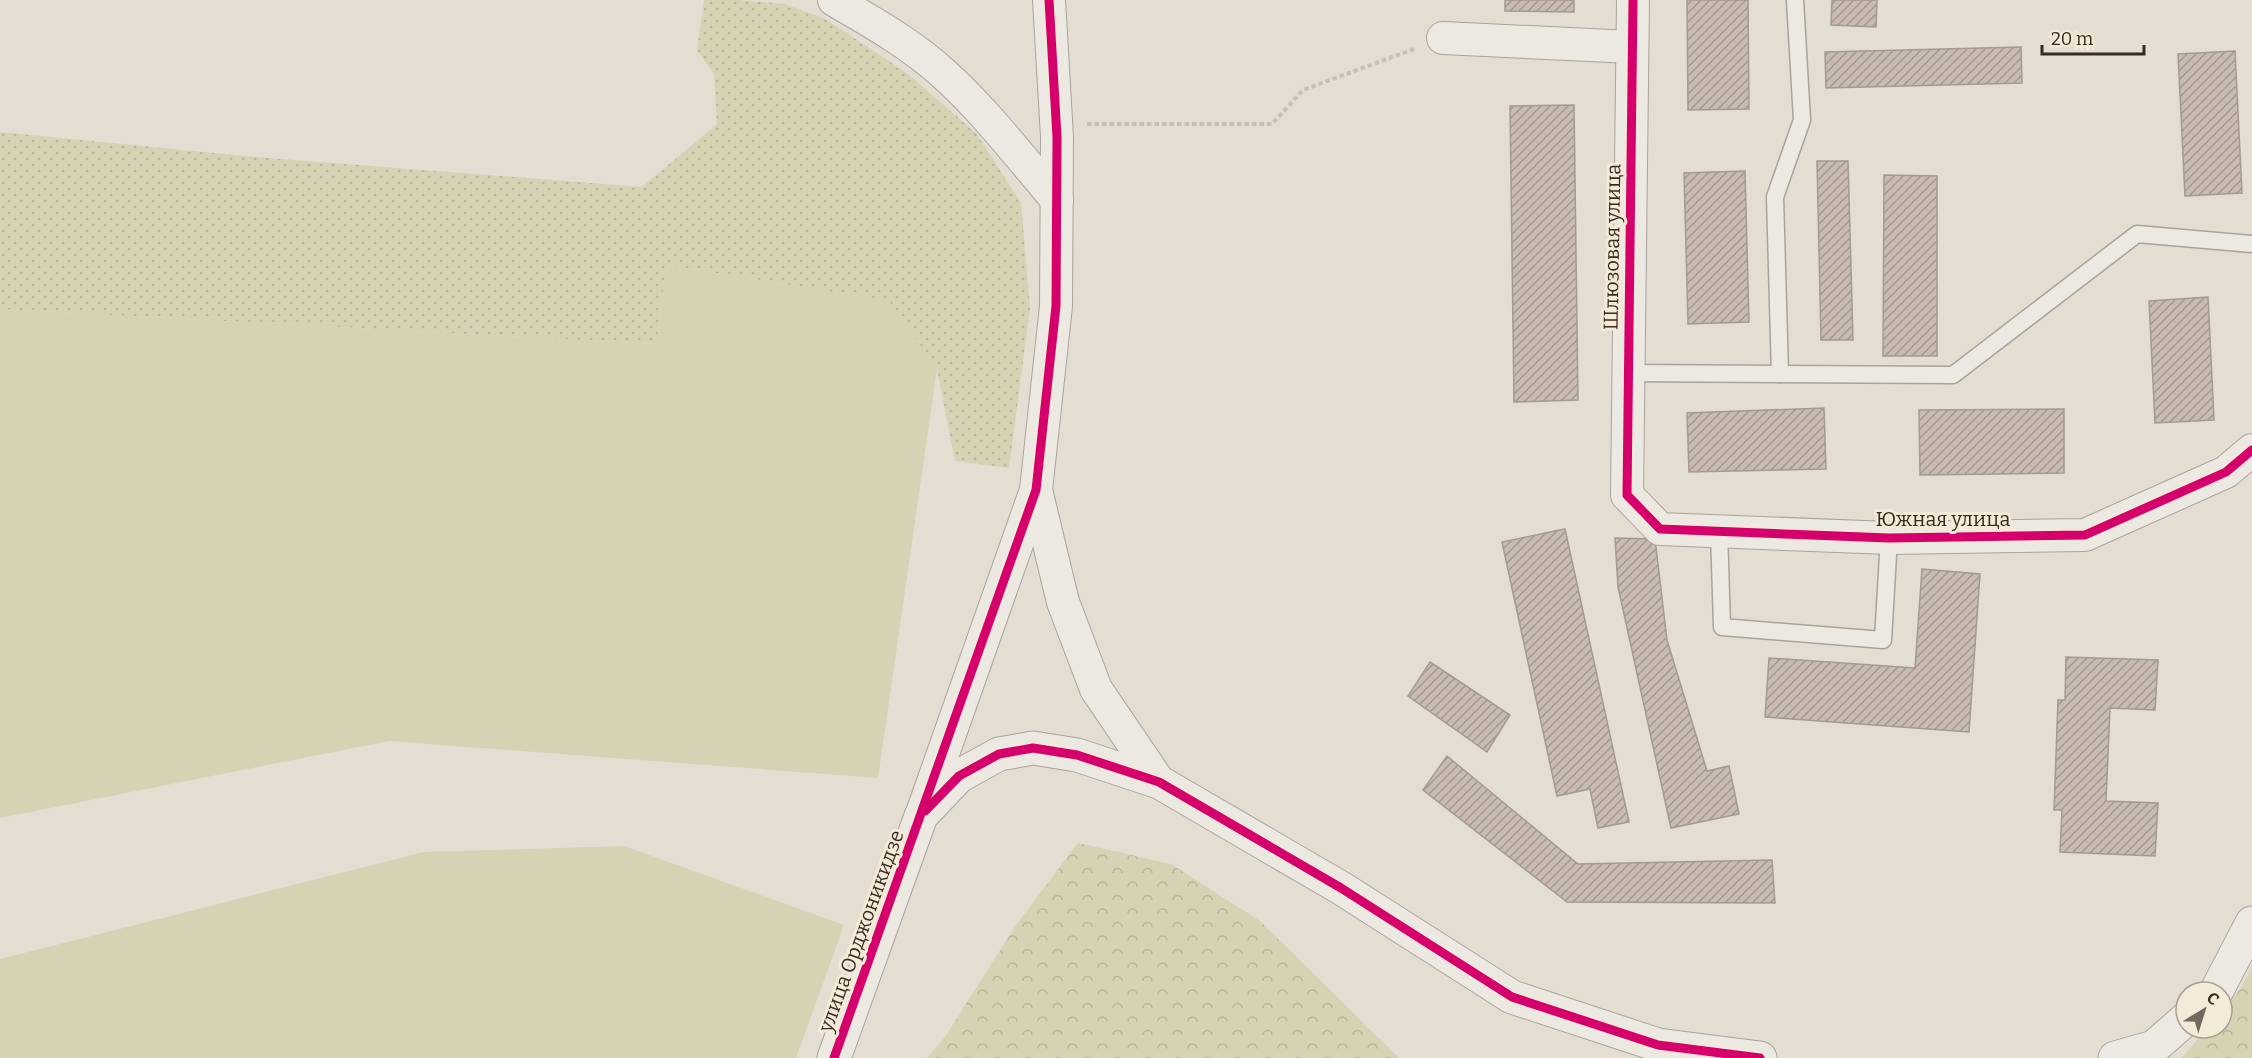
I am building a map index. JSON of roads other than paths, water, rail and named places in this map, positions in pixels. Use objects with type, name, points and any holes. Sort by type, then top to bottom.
[{"type":"street","points":[[834,0],[893,34],[944,74],[994,126],[1057,200]]},
{"type":"street","points":[[921,816],[1036,490],[1056,306],[1056,124],[1049,0]]},
{"type":"street","name":"Шлюзовая улица","points":[[1627,495],[1633,0]]},
{"type":"street","points":[[1443,38],[1632,47]]},
{"type":"street","name":"Южная улица","points":[[1627,495],[1660,529],[1889,538],[2085,535],[2226,472],[2252,450]]},
{"type":"street","points":[[1036,490],[1064,602],[1096,689],[1158,782]]},
{"type":"street","points":[[921,816],[959,777],[999,754],[1033,748],[1077,755],[1158,782],[1341,888],[1512,997],[1658,1045],[1760,1058]]},
{"type":"street","name":"улица Орджоникидзе","points":[[834,1058],[921,816]]},
{"type":"street","points":[[2222,980],[2252,923]]},
{"type":"street","points":[[2115,1058],[2154,1047],[2174,1030]]},
{"type":"lane","points":[[1780,374],[1775,197],[1802,120],[1795,0]]},
{"type":"lane","points":[[1628,373],[1953,375],[2137,234],[2252,244]]},
{"type":"lane","points":[[1719,531],[1722,627],[1883,640],[1889,538]]}]
